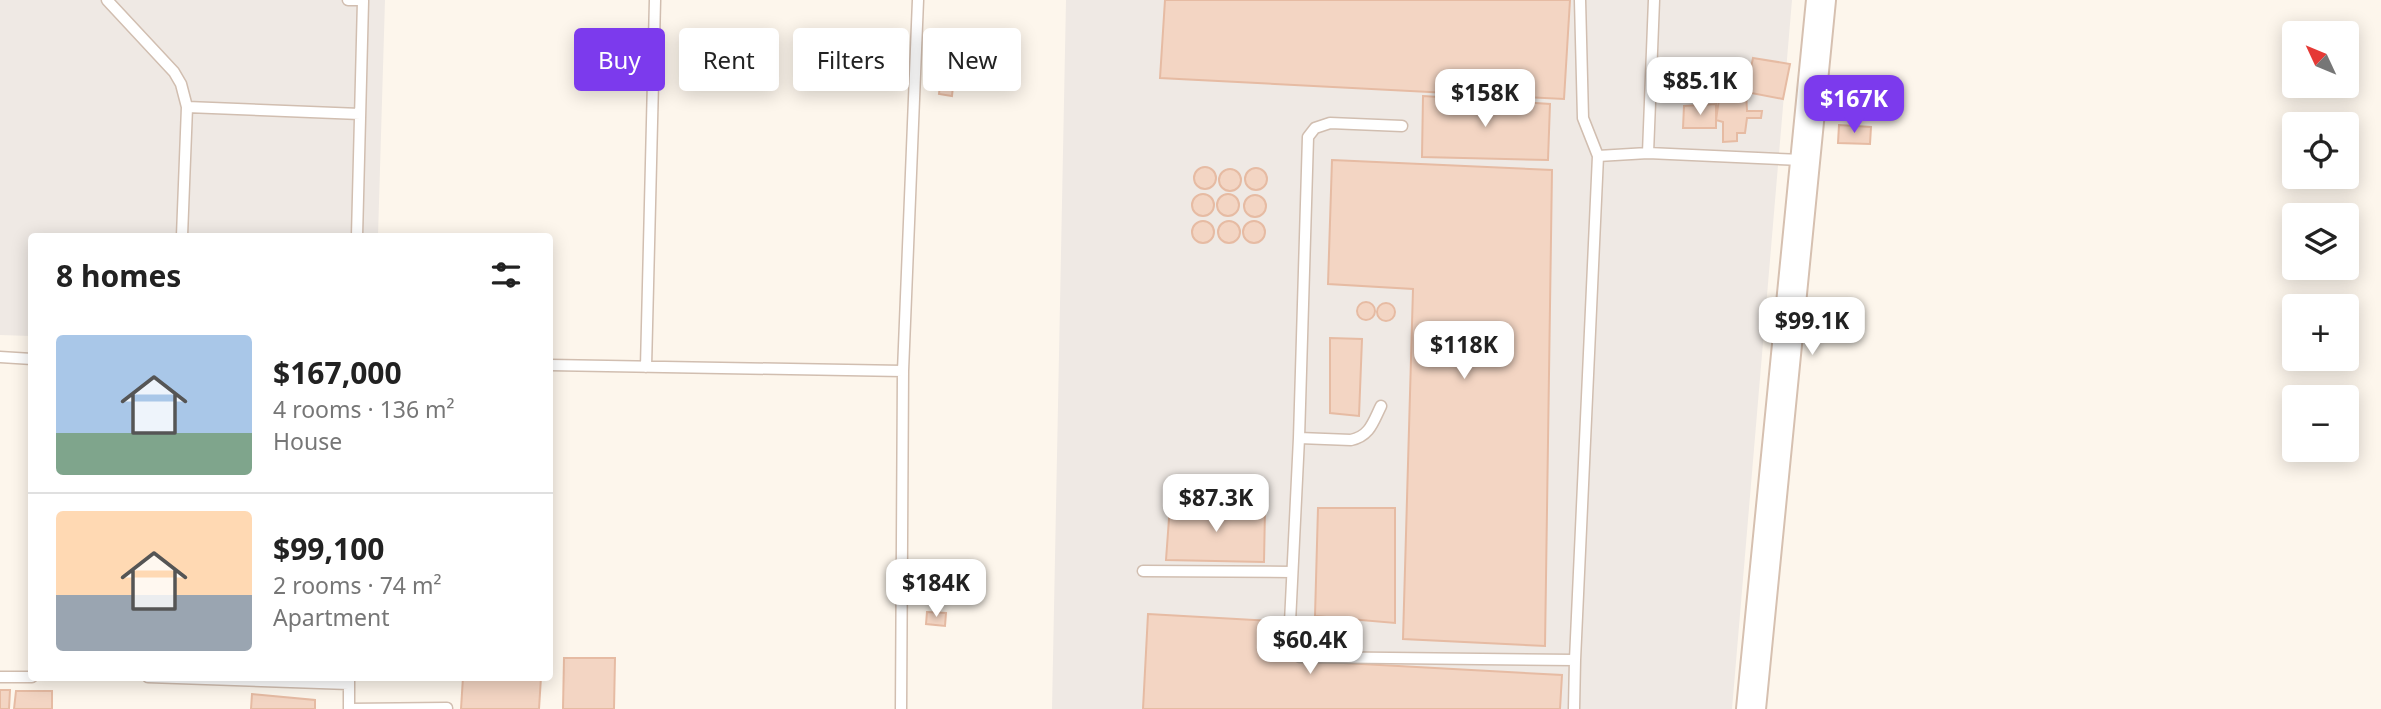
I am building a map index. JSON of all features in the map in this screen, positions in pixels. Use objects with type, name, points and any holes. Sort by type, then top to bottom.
[{"type":"street","points":[[1751,709],[1821,0]]},
{"type":"lane","points":[[107,0],[174,72],[181,84],[187,107],[182,233]]},
{"type":"lane","points":[[348,0],[363,0],[357,233]]},
{"type":"lane","points":[[646,367],[655,0]]},
{"type":"lane","points":[[901,709],[903,371],[918,0]]},
{"type":"lane","points":[[1574,709],[1598,156],[1583,118],[1580,0]]},
{"type":"lane","points":[[1648,153],[1654,0]]},
{"type":"lane","points":[[187,107],[360,114]]},
{"type":"lane","points":[[1402,126],[1330,123],[1315,128],[1308,137],[1299,438],[1289,643],[1291,650],[1300,657],[1575,660]]},
{"type":"lane","points":[[1598,156],[1648,153],[1807,160]]},
{"type":"lane","points":[[0,357],[28,359]]},
{"type":"lane","points":[[553,365],[903,371]]},
{"type":"lane","points":[[1299,438],[1359,439],[1367,434],[1381,406]]},
{"type":"lane","points":[[1143,570],[1292,572]]},
{"type":"lane","points":[[0,677],[28,677]]},
{"type":"lane","points":[[349,681],[349,709],[447,708]]},
{"type":"shaded area","points":[[0,0],[385,0],[378,233],[28,233],[28,336],[0,335]]},
{"type":"shaded area","points":[[1066,0],[1792,0],[1732,709],[1052,709]]},
{"type":"building","points":[[1165,0],[1570,0],[1564,99],[1160,78]]},
{"type":"building","points":[[1753,58],[1790,64],[1783,99],[1746,92]]},
{"type":"building","points":[[939,91],[952,91],[952,96],[939,94]]},
{"type":"building","points":[[1720,92],[1746,92],[1747,111],[1762,111],[1761,118],[1747,118],[1745,133],[1737,133],[1737,141],[1723,142],[1723,122],[1716,120]]},
{"type":"building","points":[[1423,96],[1550,104],[1548,160],[1422,157]]},
{"type":"building","points":[[1716,104],[1716,128],[1683,128],[1684,106]]},
{"type":"building","points":[[1839,125],[1871,127],[1870,144],[1838,143]]},
{"type":"building","points":[[1332,160],[1552,170],[1545,646],[1403,639],[1413,289],[1328,284]]},
{"type":"building","points":[[1205,167],[1213,170],[1216,178],[1213,186],[1205,189],[1197,186],[1194,178],[1197,170]]},
{"type":"building","points":[[1256,168],[1264,171],[1267,179],[1264,187],[1256,190],[1248,187],[1245,179],[1248,171]]},
{"type":"building","points":[[1230,169],[1238,172],[1241,180],[1238,188],[1230,191],[1222,188],[1219,180],[1222,172]]},
{"type":"building","points":[[1203,194],[1211,197],[1214,205],[1211,213],[1203,216],[1195,213],[1192,205],[1195,197]]},
{"type":"building","points":[[1228,194],[1236,197],[1239,205],[1236,213],[1228,216],[1220,213],[1217,205],[1220,197]]},
{"type":"building","points":[[1255,195],[1263,198],[1266,206],[1263,214],[1255,217],[1247,214],[1244,206],[1247,198]]},
{"type":"building","points":[[1203,221],[1211,224],[1214,232],[1211,240],[1203,243],[1195,240],[1192,232],[1195,224]]},
{"type":"building","points":[[1229,221],[1237,224],[1240,232],[1237,240],[1229,243],[1221,240],[1218,232],[1221,224]]},
{"type":"building","points":[[1254,221],[1262,224],[1265,232],[1262,240],[1254,243],[1246,240],[1243,232],[1246,224]]},
{"type":"building","points":[[1366,302],[1372,305],[1375,311],[1372,317],[1366,320],[1360,317],[1357,311],[1360,305]]},
{"type":"building","points":[[1386,303],[1392,306],[1395,312],[1392,318],[1386,321],[1380,318],[1377,312],[1380,306]]},
{"type":"building","points":[[1330,338],[1362,339],[1359,416],[1330,413]]},
{"type":"building","points":[[1170,505],[1265,509],[1264,562],[1166,560]]},
{"type":"building","points":[[1318,508],[1395,508],[1395,623],[1315,616]]},
{"type":"building","points":[[927,612],[946,613],[945,626],[926,624]]},
{"type":"building","points":[[1148,614],[1274,621],[1271,659],[1562,675],[1560,709],[1143,709]]},
{"type":"building","points":[[564,658],[615,658],[614,709],[563,709]]},
{"type":"building","points":[[463,681],[541,681],[539,709],[461,709]]},
{"type":"building","points":[[0,690],[10,690],[9,709],[0,709]]},
{"type":"building","points":[[16,691],[52,691],[52,709],[14,709]]},
{"type":"building","points":[[252,694],[315,700],[315,709],[251,709]]}]
